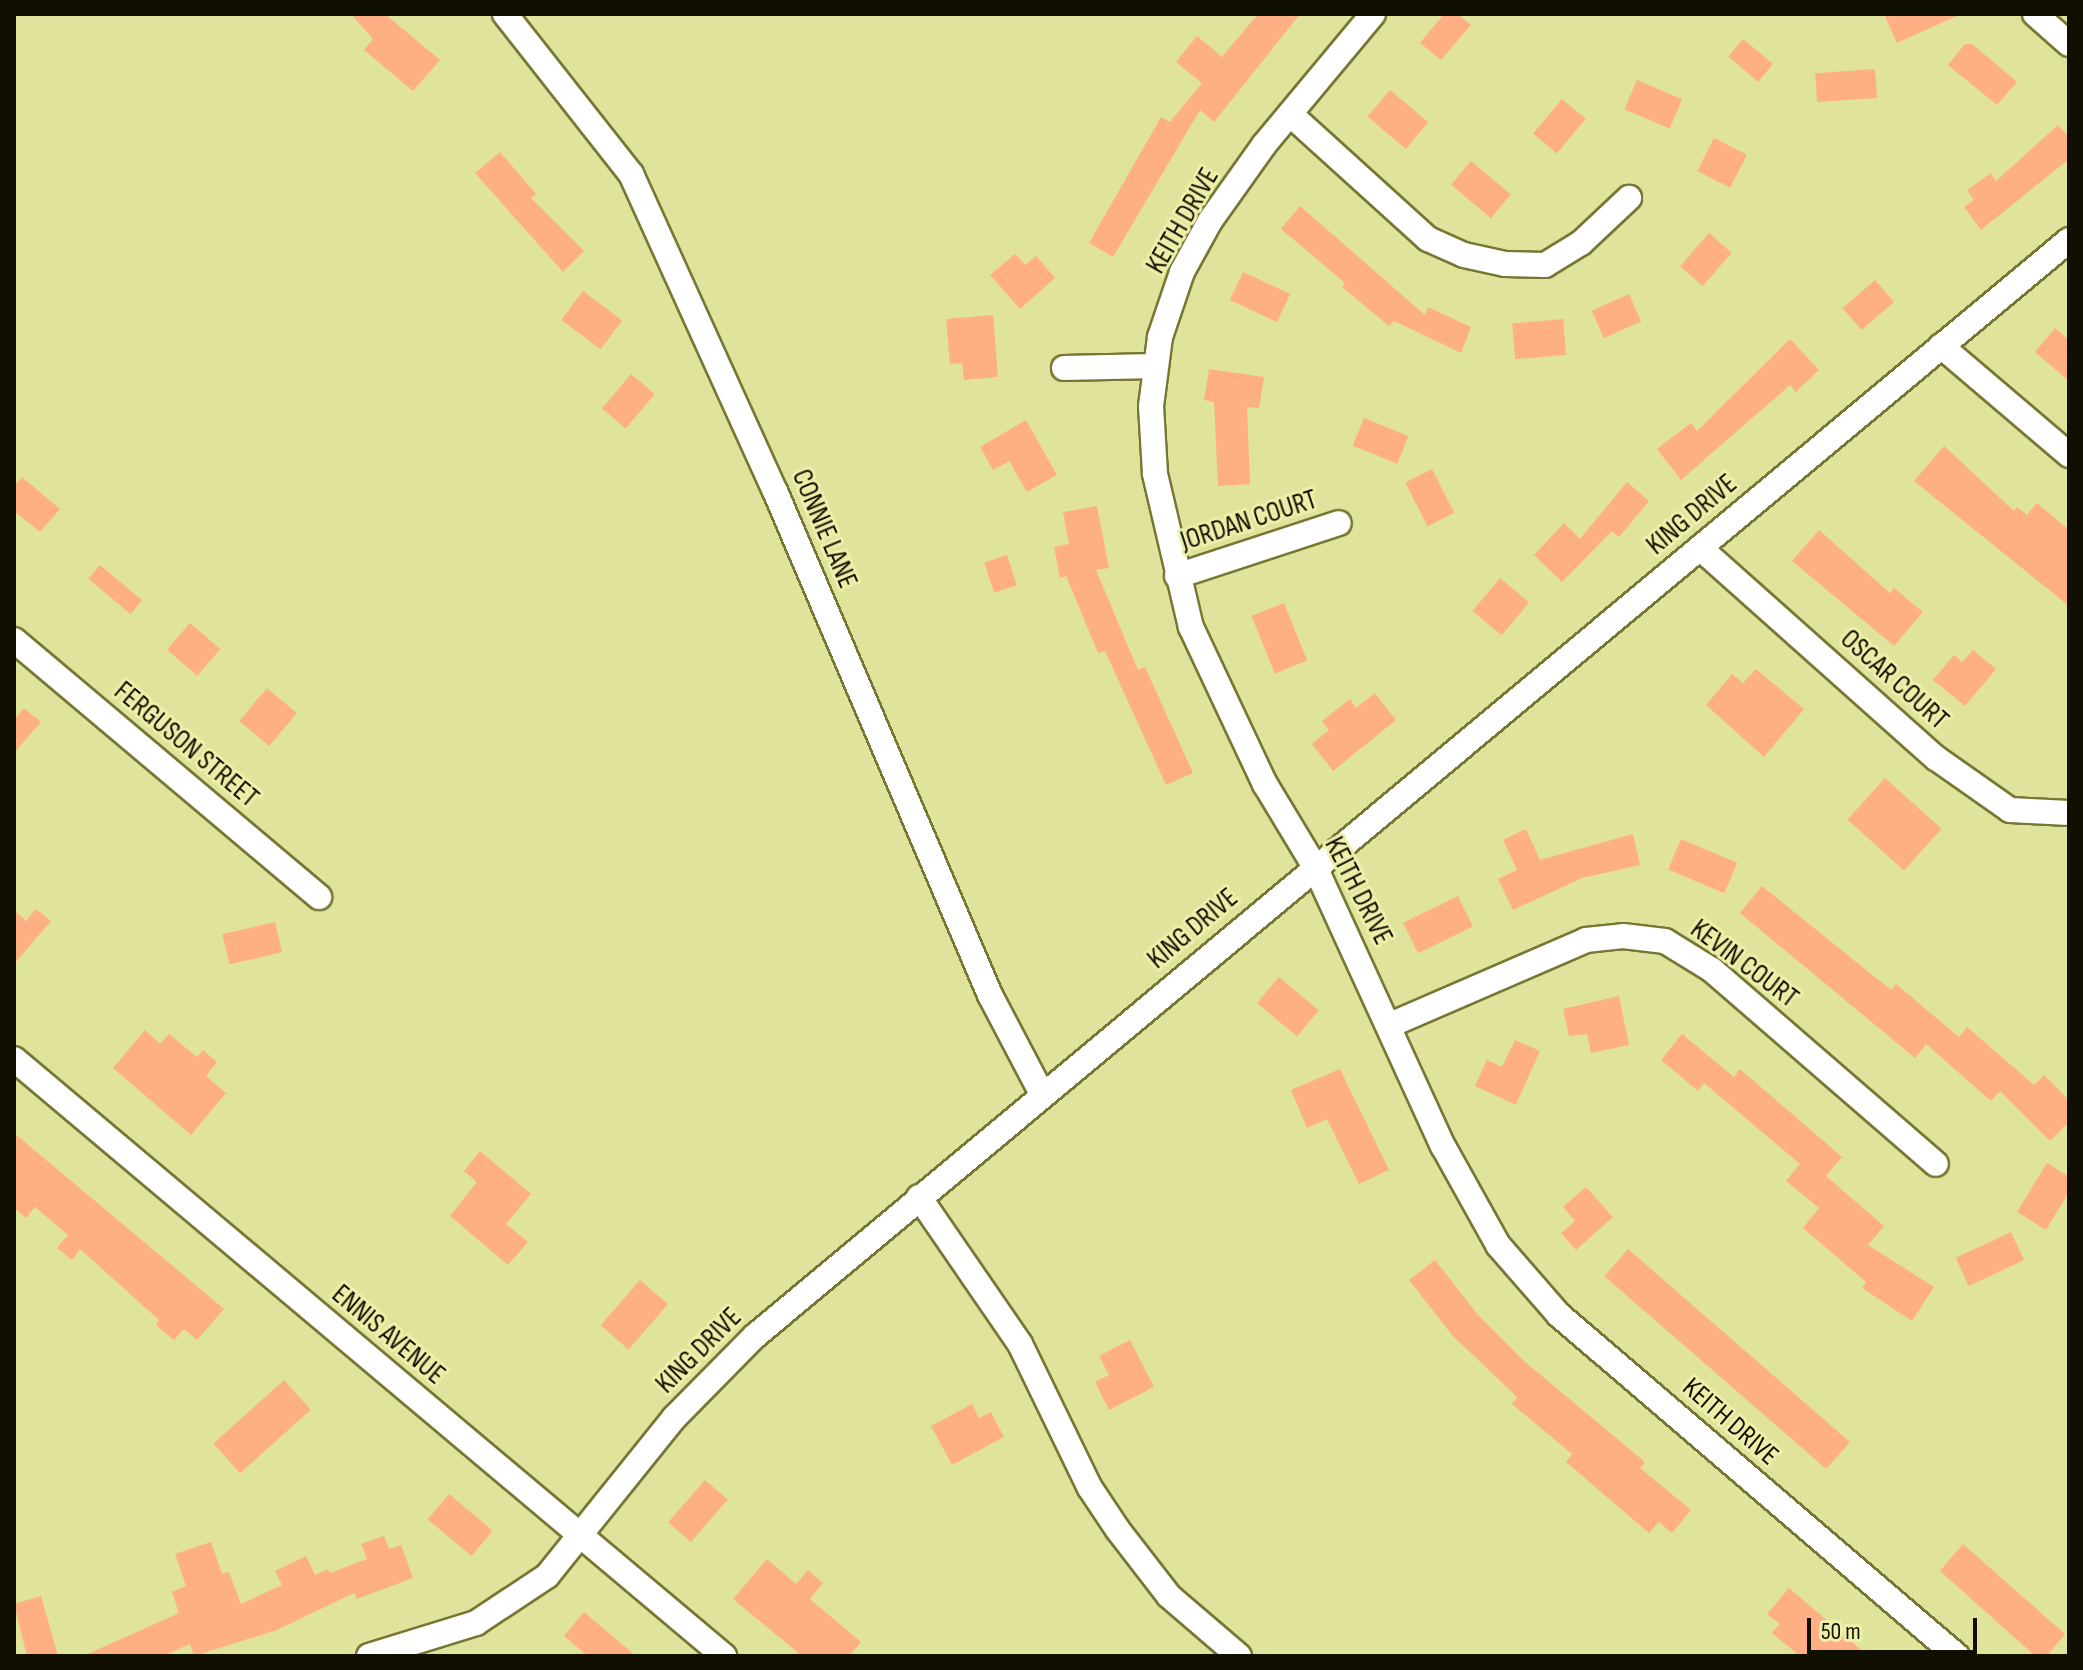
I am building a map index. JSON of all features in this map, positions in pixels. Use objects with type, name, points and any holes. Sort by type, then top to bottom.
[{"type":"street","name":"CONNIE LANE","points":[[505,14],[631,174],[775,491],[990,995],[1042,1094]]},
{"type":"street","name":"KEITH DRIVE","points":[[1373,14],[1290,114],[1210,221],[1182,272],[1155,366],[1155,474],[1191,627],[1258,770],[1315,867],[1443,1146],[1498,1245],[1559,1315],[1957,1656]]},
{"type":"street","points":[[2035,14],[2069,44]]},
{"type":"street","points":[[1290,114],[1428,239],[1464,255],[1505,264],[1545,265],[1581,243],[1629,198]]},
{"type":"street","name":"KING DRIVE","points":[[369,1656],[476,1623],[515,1602],[547,1576],[582,1537],[674,1418],[744,1346],[1042,1094],[2069,240]]},
{"type":"street","points":[[1941,346],[2069,455]]},
{"type":"street","points":[[1064,368],[1155,366]]},
{"type":"street","name":"JORDAN COURT","points":[[1177,576],[1339,523]]},
{"type":"street","name":"OSCAR COURT","points":[[1700,548],[1948,766],[2010,810],[2069,813]]},
{"type":"street","name":"FERGUSON STREET","points":[[14,640],[319,897]]},
{"type":"street","name":"KEVIN COURT","points":[[1390,1025],[1586,940],[1623,936],[1665,941],[1712,970],[1936,1164]]},
{"type":"street","name":"ENNIS AVENUE","points":[[14,1059],[724,1656]]},
{"type":"street","points":[[919,1197],[1020,1344],[1090,1488],[1118,1530],[1169,1596],[1239,1656]]},
{"type":"building","points":[[351,14],[385,14],[440,60],[413,91],[364,50],[373,39]]},
{"type":"building","points":[[1258,14],[1300,14],[1214,122],[1200,110],[1113,257],[1089,243],[1161,117],[1170,122],[1202,83],[1176,62],[1197,36],[1222,57]]},
{"type":"building","points":[[1444,14],[1458,14],[1471,25],[1441,60],[1420,43]]},
{"type":"building","points":[[1884,14],[1961,14],[1897,43]]},
{"type":"building","points":[[1743,39],[1773,64],[1758,82],[1728,57]]},
{"type":"building","points":[[1965,44],[1972,44],[2017,82],[1997,105],[1948,65]]},
{"type":"building","points":[[1875,69],[1877,98],[1817,102],[1815,73]]},
{"type":"building","points":[[1637,80],[1682,99],[1670,129],[1624,109]]},
{"type":"building","points":[[1390,90],[1428,122],[1406,149],[1368,117]]},
{"type":"building","points":[[1562,99],[1586,119],[1557,153],[1533,133]]},
{"type":"building","points":[[2058,125],[2069,137],[2069,159],[1981,230],[1964,207],[1974,200],[1967,190],[1991,173],[1996,181]]},
{"type":"building","points":[[1714,138],[1747,155],[1730,188],[1697,171]]},
{"type":"building","points":[[500,152],[536,194],[531,198],[584,251],[563,272],[475,173]]},
{"type":"building","points":[[1471,161],[1511,194],[1491,218],[1451,185]]},
{"type":"building","points":[[1300,206],[1425,315],[1428,307],[1471,327],[1461,353],[1394,321],[1389,326],[1342,287],[1345,283],[1281,229]]},
{"type":"building","points":[[1709,233],[1732,253],[1703,286],[1680,266]]},
{"type":"building","points":[[1015,254],[1025,265],[1036,256],[1055,278],[1020,309],[990,275]]},
{"type":"building","points":[[1243,272],[1290,294],[1277,322],[1230,300]]},
{"type":"building","points":[[1875,280],[1894,302],[1862,330],[1843,308]]},
{"type":"building","points":[[583,291],[622,320],[600,349],[561,320]]},
{"type":"building","points":[[1629,294],[1641,321],[1604,338],[1592,311]]},
{"type":"building","points":[[993,315],[998,377],[964,380],[962,363],[950,364],[946,319]]},
{"type":"building","points":[[1563,319],[1566,355],[1515,359],[1512,323]]},
{"type":"building","points":[[2055,328],[2069,340],[2069,381],[2035,352]]},
{"type":"building","points":[[1790,339],[1819,370],[1796,392],[1790,385],[1681,480],[1657,449],[1691,423],[1697,431]]},
{"type":"building","points":[[1209,369],[1264,377],[1259,408],[1247,407],[1250,484],[1218,486],[1214,402],[1204,400]]},
{"type":"building","points":[[631,374],[655,394],[626,428],[602,408]]},
{"type":"building","points":[[1364,418],[1409,436],[1397,464],[1353,446]]},
{"type":"building","points":[[1026,420],[1057,475],[1027,492],[1009,461],[993,470],[980,447]]},
{"type":"building","points":[[1944,446],[2014,511],[2017,507],[2027,515],[2037,503],[2069,530],[2069,606],[1914,481]]},
{"type":"building","points":[[1432,469],[1454,513],[1428,526],[1405,483]]},
{"type":"building","points":[[22,477],[60,509],[40,532],[14,511],[14,486]]},
{"type":"building","points":[[1627,482],[1649,501],[1619,537],[1612,531],[1562,582],[1534,555],[1564,523],[1580,539]]},
{"type":"building","points":[[1097,506],[1109,568],[1096,570],[1138,670],[1145,667],[1193,773],[1166,785],[1105,651],[1098,653],[1066,576],[1060,578],[1054,547],[1069,544],[1063,512]]},
{"type":"building","points":[[1819,530],[1890,593],[1894,588],[1923,612],[1894,646],[1792,561]]},
{"type":"building","points":[[1007,555],[1017,585],[994,593],[984,562]]},
{"type":"building","points":[[100,565],[142,600],[131,614],[88,579]]},
{"type":"building","points":[[1500,578],[1529,602],[1501,635],[1472,611]]},
{"type":"building","points":[[1284,603],[1307,660],[1275,674],[1252,616]]},
{"type":"building","points":[[190,623],[220,649],[197,676],[167,649]]},
{"type":"building","points":[[1973,650],[1996,669],[1965,706],[1933,680],[1954,655],[1962,662]]},
{"type":"building","points":[[1756,669],[1804,709],[1764,757],[1706,705],[1732,674],[1743,683]]},
{"type":"building","points":[[267,688],[297,713],[269,746],[239,721]]},
{"type":"building","points":[[1375,693],[1396,720],[1333,771],[1312,744],[1329,730],[1322,721],[1350,699],[1356,708]]},
{"type":"building","points":[[24,708],[41,722],[14,753],[14,720]]},
{"type":"building","points":[[1885,778],[1941,829],[1904,870],[1848,820]]},
{"type":"building","points":[[1526,829],[1540,860],[1633,834],[1640,865],[1582,878],[1513,910],[1498,879],[1517,870],[1503,840]]},
{"type":"building","points":[[1681,839],[1737,863],[1724,893],[1668,869]]},
{"type":"building","points":[[1762,886],[1891,990],[1896,984],[1959,1037],[1967,1027],[2034,1085],[2044,1075],[2069,1100],[2069,1122],[2050,1141],[2000,1091],[1991,1101],[1926,1044],[1915,1058],[1740,913]]},
{"type":"building","points":[[1458,896],[1473,927],[1418,953],[1403,923]]},
{"type":"building","points":[[36,909],[51,921],[14,964],[14,910],[26,921]]},
{"type":"building","points":[[275,922],[282,952],[229,964],[222,934]]},
{"type":"building","points":[[1279,977],[1319,1010],[1297,1036],[1257,1003]]},
{"type":"building","points":[[1619,996],[1629,1045],[1591,1053],[1587,1034],[1569,1036],[1563,1009]]},
{"type":"building","points":[[145,1030],[160,1044],[169,1034],[197,1057],[203,1050],[217,1062],[206,1076],[226,1093],[191,1135],[113,1068]]},
{"type":"building","points":[[1682,1034],[1734,1077],[1740,1069],[1842,1157],[1826,1176],[1884,1226],[1868,1245],[1934,1287],[1912,1321],[1862,1288],[1866,1282],[1803,1228],[1819,1208],[1786,1181],[1800,1164],[1704,1083],[1698,1091],[1661,1060]]},
{"type":"building","points":[[1515,1040],[1540,1051],[1516,1105],[1475,1086],[1487,1060],[1502,1067]]},
{"type":"building","points":[[1340,1069],[1389,1170],[1359,1184],[1327,1119],[1307,1128],[1291,1090]]},
{"type":"building","points":[[14,1133],[224,1309],[197,1340],[184,1329],[174,1340],[156,1325],[159,1320],[80,1249],[72,1260],[57,1248],[68,1235],[35,1207],[26,1218],[14,1208]]},
{"type":"building","points":[[480,1151],[531,1194],[506,1224],[528,1242],[508,1265],[450,1216],[477,1182],[464,1171]]},
{"type":"building","points":[[2047,1163],[2069,1177],[2069,1192],[2046,1230],[2017,1212]]},
{"type":"building","points":[[1586,1187],[1613,1217],[1576,1250],[1561,1233],[1575,1221],[1563,1207]]},
{"type":"building","points":[[2011,1232],[2024,1260],[1969,1286],[1956,1258]]},
{"type":"building","points":[[1628,1249],[1850,1442],[1826,1469],[1604,1276]]},
{"type":"building","points":[[1435,1260],[1478,1315],[1524,1361],[1645,1462],[1640,1468],[1691,1510],[1672,1533],[1659,1522],[1649,1533],[1566,1462],[1572,1454],[1512,1404],[1517,1397],[1452,1335],[1409,1280]]},
{"type":"building","points":[[640,1280],[668,1304],[629,1350],[601,1325]]},
{"type":"building","points":[[1130,1340],[1154,1387],[1109,1410],[1095,1382],[1109,1375],[1099,1356]]},
{"type":"building","points":[[284,1380],[311,1410],[240,1473],[213,1444]]},
{"type":"building","points":[[972,1404],[979,1418],[991,1412],[1004,1437],[952,1465],[931,1426]]},
{"type":"building","points":[[705,1480],[728,1500],[691,1542],[668,1522]]},
{"type":"building","points":[[449,1494],[493,1531],[471,1556],[428,1519]]},
{"type":"building","points":[[384,1536],[389,1549],[401,1545],[413,1578],[357,1599],[354,1593],[277,1630],[194,1656],[190,1644],[163,1656],[83,1656],[179,1613],[172,1592],[186,1586],[175,1554],[211,1542],[222,1574],[229,1572],[241,1604],[282,1585],[275,1571],[306,1556],[315,1575],[328,1569],[330,1573],[367,1559],[361,1544]]},
{"type":"building","points":[[1963,1544],[2065,1634],[2047,1656],[2035,1656],[1940,1571]]},
{"type":"building","points":[[767,1559],[796,1584],[808,1570],[823,1583],[810,1599],[861,1642],[849,1656],[802,1656],[733,1599]]},
{"type":"building","points":[[1789,1588],[1868,1656],[1800,1656],[1772,1633],[1780,1624],[1767,1614]]},
{"type":"building","points":[[41,1596],[58,1656],[27,1656],[14,1604]]},
{"type":"building","points":[[584,1612],[636,1656],[588,1656],[564,1636]]}]
